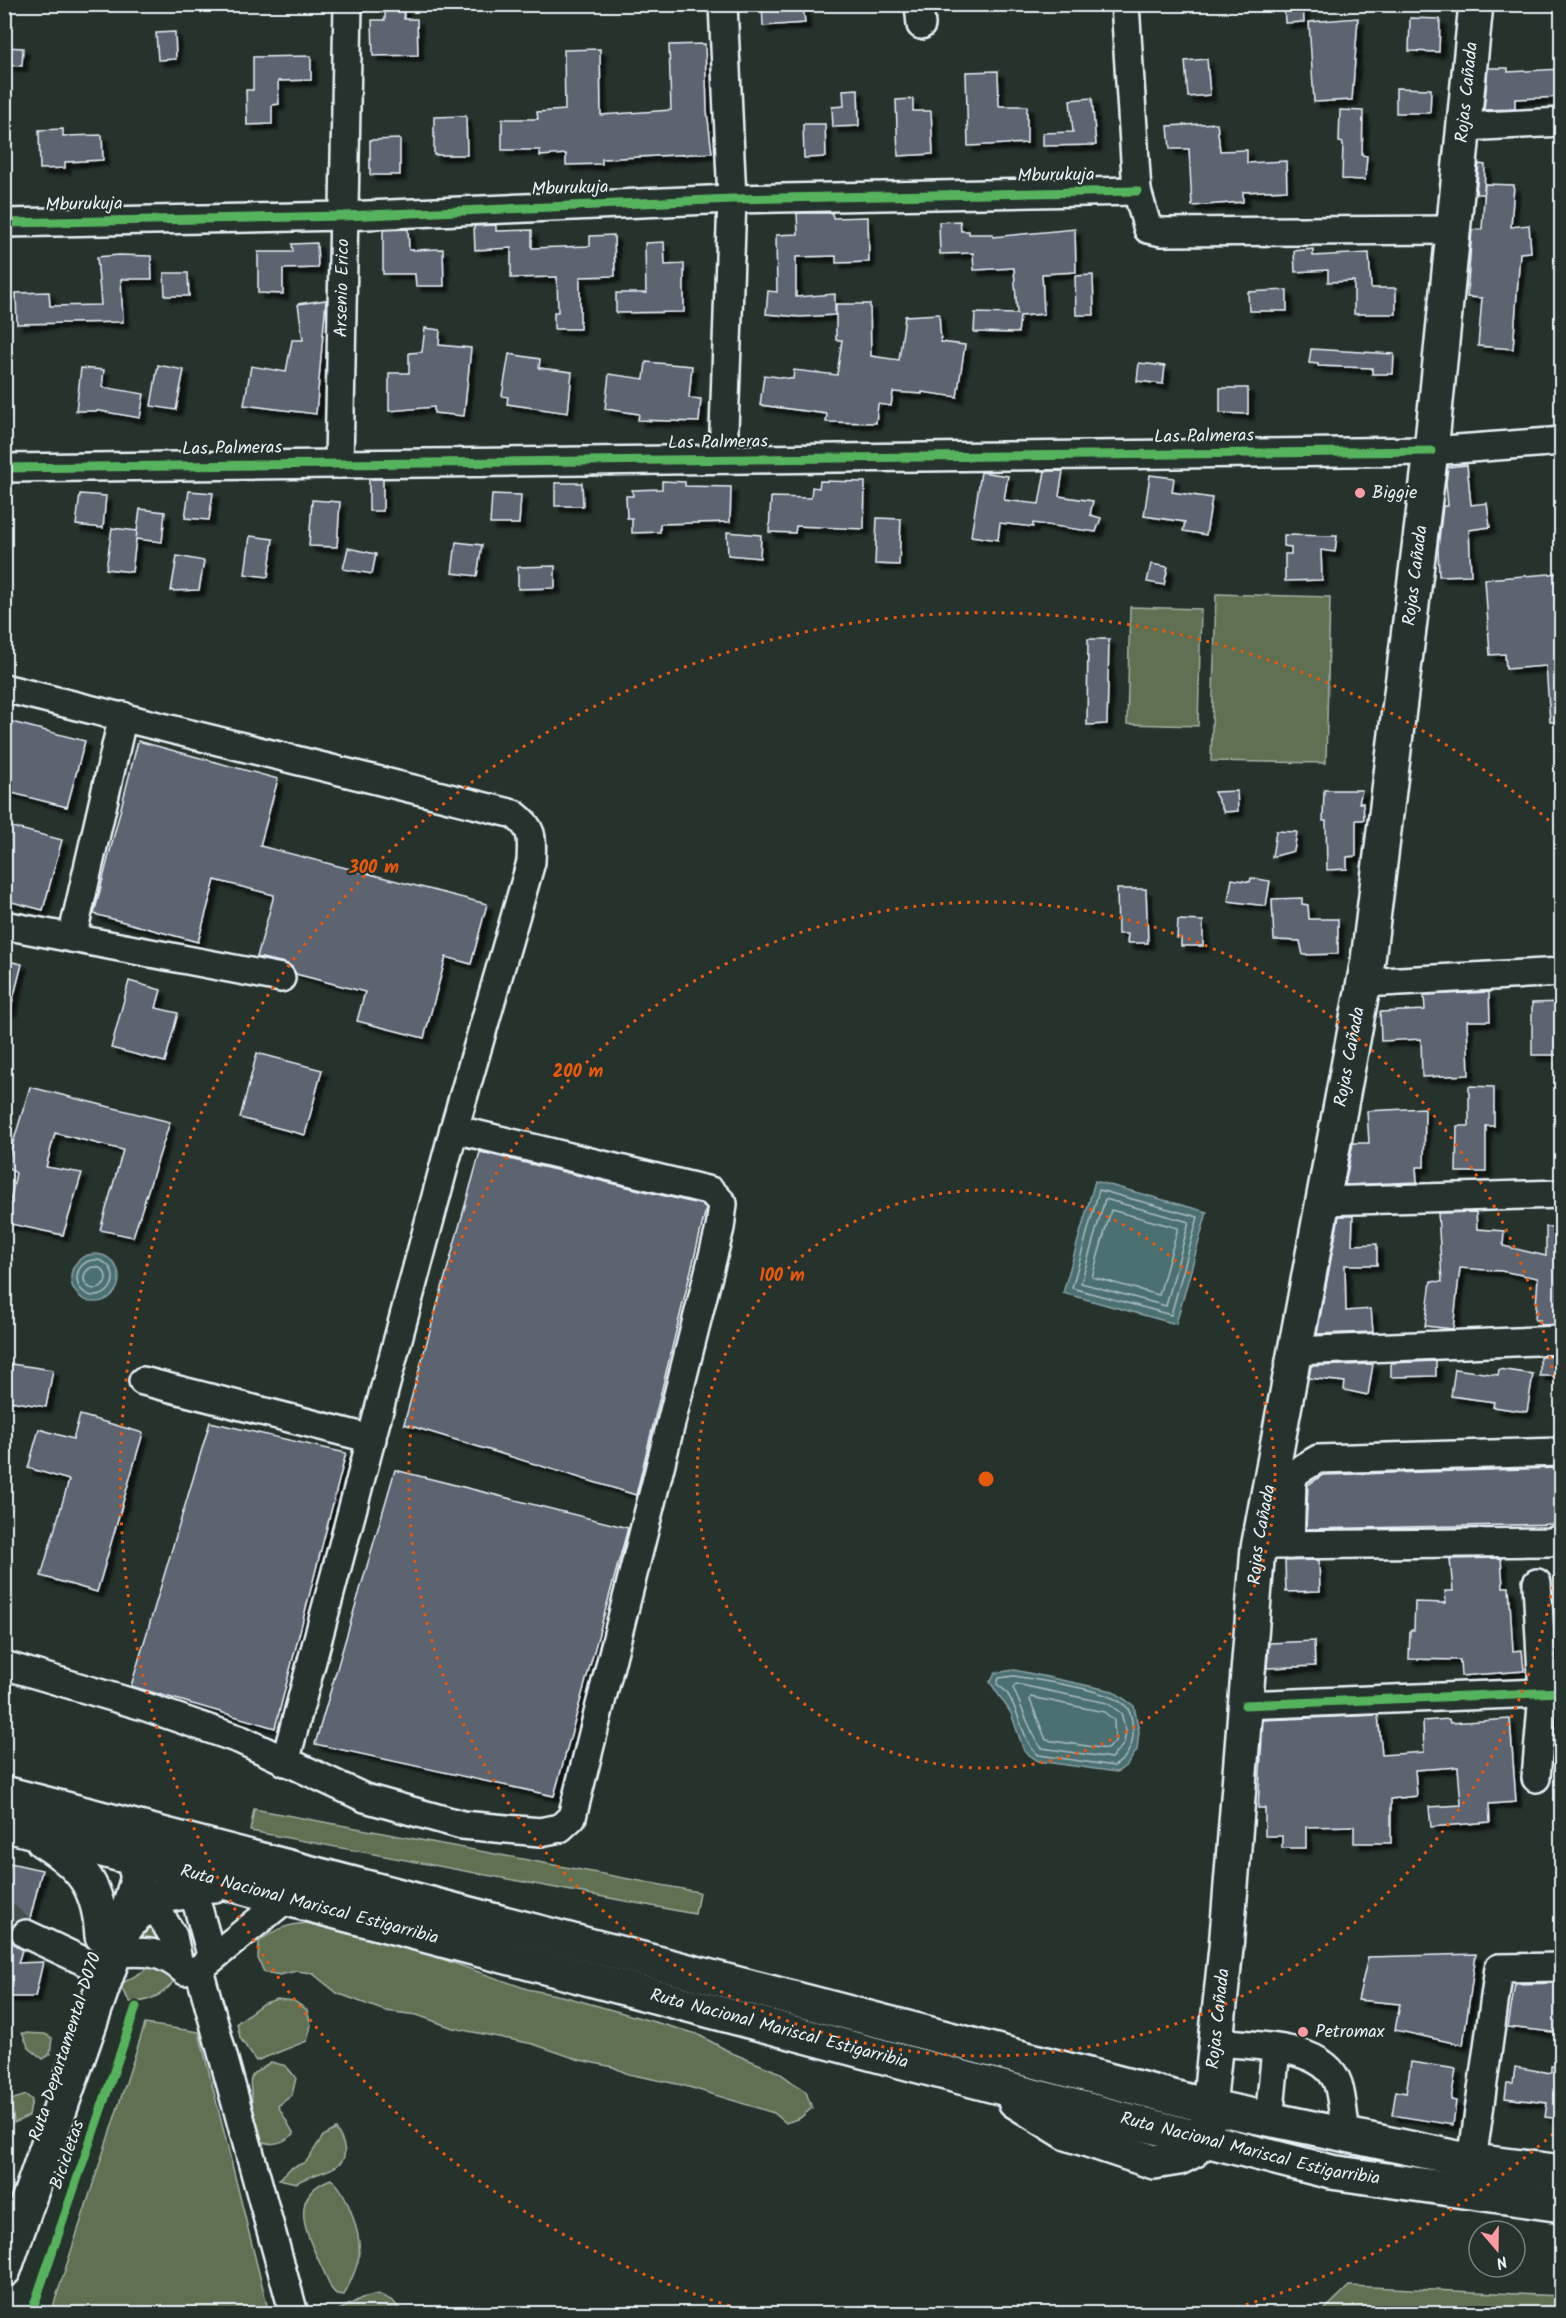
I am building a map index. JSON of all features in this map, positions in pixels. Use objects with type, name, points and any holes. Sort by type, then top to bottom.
[{"type":"main road","name":"Rojas Cañada","points":[[1205,2139],[1211,2107],[1217,2042],[1258,1548],[1321,1201],[1364,983],[1431,451],[1476,4]]},
{"type":"main road","name":"Ruta Nacional Mariscal Estigarribia","points":[[4,1793],[1211,2107],[1472,2161],[1562,2172]]},
{"type":"main road","name":"Ruta Nacional Mariscal Estigarribia","points":[[11,1819],[137,1861],[288,1897],[987,2084],[1331,2172],[1562,2205]]},
{"type":"main road","points":[[11,1819],[79,1867],[117,1937],[179,1888],[241,1885]]},
{"type":"main road","points":[[137,1861],[173,1851],[197,1853],[355,1895],[411,1900]]},
{"type":"main road","name":"Ruta Departamental D070","points":[[4,2270],[138,1877],[137,1861]]},
{"type":"main road","name":"Ruta Departamental D070","points":[[6,2222],[117,1937]]},
{"type":"street","name":"Arsenio Erico","points":[[339,464],[348,4]]},
{"type":"street","points":[[723,4],[732,199],[723,459]]},
{"type":"street","points":[[1125,4],[1137,191],[1148,229],[1162,232],[1452,231]]},
{"type":"street","points":[[1463,127],[1562,122]]},
{"type":"street","name":"Mburukuja","points":[[4,223],[344,216],[732,199],[1137,191]]},
{"type":"street","name":"Las Palmeras","points":[[4,468],[1431,451],[1562,441]]},
{"type":"street","points":[[4,688],[514,814],[526,823],[532,838],[531,862],[454,1129],[285,1762]]},
{"type":"street","points":[[72,938],[123,716]]},
{"type":"street","points":[[4,925],[281,978]]},
{"type":"street","points":[[1364,983],[1562,972]]},
{"type":"street","points":[[4,1665],[165,1714],[241,1740],[364,1798],[462,1825],[540,1832],[560,1828],[572,1817],[714,1251],[723,1204],[711,1191],[454,1129]]},
{"type":"street","points":[[1321,1201],[1562,1194]]},
{"type":"street","points":[[1293,1351],[1562,1340]]},
{"type":"street","points":[[143,1381],[372,1439]]},
{"type":"street","points":[[1290,1545],[1292,1480],[1296,1472],[1318,1459],[1562,1452]]},
{"type":"street","points":[[1258,1548],[1290,1545],[1550,1542],[1562,1539]]},
{"type":"street","points":[[1536,1778],[1552,1692],[1537,1583]]},
{"type":"street","points":[[1245,1704],[1552,1692]]},
{"type":"street","points":[[117,1937],[172,1895],[189,1894],[197,1904],[201,1919],[197,1964],[294,2313]]},
{"type":"street","points":[[26,1934],[117,1937],[174,1960],[197,1964],[288,1897]]},
{"type":"street","points":[[117,1937],[148,1911],[159,1913],[197,1964]]},
{"type":"street","points":[[169,1929],[201,1919]]},
{"type":"street","points":[[1472,2161],[1499,1968],[1562,1967]]},
{"type":"street","points":[[1217,2042],[1301,2052],[1322,2061],[1338,2082],[1346,2135]]},
{"type":"street","points":[[1269,2120],[1276,2049]]},
{"type":"green space","points":[[1216,594],[1330,597],[1326,763],[1211,761]]},
{"type":"green space","points":[[1130,607],[1201,609],[1198,726],[1127,724]]},
{"type":"green space","points":[[254,1809],[699,1892],[695,1914],[250,1831]]},
{"type":"green space","points":[[151,1923],[167,1948],[133,1949],[136,1926]]},
{"type":"green space","points":[[310,1923],[380,1937],[527,1989],[566,1997],[697,2034],[732,2053],[778,2072],[806,2092],[812,2108],[800,2118],[786,2123],[774,2113],[682,2085],[628,2074],[613,2067],[580,2060],[533,2044],[453,2028],[417,2015],[385,2011],[337,1993],[312,1973],[296,1971],[280,1975],[264,1972],[258,1958],[259,1942],[283,1928]]},
{"type":"green space","points":[[154,1965],[172,1972],[173,1982],[165,1991],[154,1997],[130,2002],[119,1985]]},
{"type":"green space","points":[[277,1999],[294,2001],[307,2010],[311,2025],[307,2041],[256,2061],[240,2038],[237,2023],[262,2004]]},
{"type":"green space","points":[[145,2024],[199,2032],[269,2313],[51,2313]]},
{"type":"green space","points":[[22,2033],[45,2034],[52,2038],[50,2054],[43,2059],[29,2048]]},
{"type":"green space","points":[[271,2062],[286,2066],[296,2078],[292,2095],[278,2106],[294,2134],[273,2144],[250,2136],[252,2076]]},
{"type":"green space","points":[[26,2095],[32,2100],[29,2116],[14,2123],[11,2100]]},
{"type":"green space","points":[[336,2129],[345,2153],[342,2161],[327,2171],[296,2183],[279,2179],[291,2168],[306,2162],[323,2136]]},
{"type":"green space","points":[[331,2179],[348,2203],[358,2238],[357,2266],[344,2295],[336,2294],[331,2288],[311,2243],[304,2213],[306,2199],[315,2188]]},
{"type":"green space","points":[[1349,2286],[1561,2296],[1561,2313],[1321,2313]]},
{"type":"green space","points":[[378,2294],[393,2301],[403,2313],[333,2313],[362,2298]]},
{"type":"water","points":[[1095,1181],[1207,1212],[1176,1324],[1063,1293]]},
{"type":"water","points":[[90,1254],[100,1254],[112,1261],[119,1273],[119,1283],[112,1295],[100,1302],[90,1302],[75,1291],[71,1283],[71,1273],[82,1258]]},
{"type":"water","points":[[1014,1670],[1113,1691],[1134,1706],[1139,1731],[1137,1750],[1127,1765],[1117,1772],[1038,1761],[1024,1751],[1011,1713],[990,1682],[995,1673]]},
{"type":"building","points":[[385,4],[404,4],[404,19],[417,19],[418,55],[373,56],[372,20],[385,20]]},
{"type":"building","points":[[762,4],[803,4],[805,23],[763,26]]},
{"type":"building","points":[[1284,4],[1303,4],[1304,22],[1285,23]]},
{"type":"building","points":[[1358,18],[1352,100],[1314,102],[1309,22]]},
{"type":"building","points":[[1410,18],[1440,19],[1439,52],[1409,51]]},
{"type":"building","points":[[175,32],[176,59],[158,60],[156,33]]},
{"type":"building","points":[[705,44],[707,111],[712,153],[602,159],[602,164],[566,165],[566,154],[540,156],[540,150],[502,150],[502,119],[538,119],[537,112],[565,110],[564,50],[600,49],[601,115],[671,110],[669,45]]},
{"type":"building","points":[[4,47],[23,48],[22,66],[4,65]]},
{"type":"building","points":[[311,56],[311,80],[278,81],[279,104],[272,105],[272,124],[247,125],[246,90],[253,90],[253,57]]},
{"type":"building","points":[[1207,59],[1210,95],[1188,97],[1185,61]]},
{"type":"building","points":[[1488,68],[1508,68],[1508,72],[1561,69],[1562,97],[1515,99],[1515,109],[1484,110]]},
{"type":"building","points":[[998,71],[999,106],[1027,106],[1027,143],[968,146],[966,72]]},
{"type":"building","points":[[1396,88],[1431,89],[1430,113],[1396,113]]},
{"type":"building","points":[[858,89],[859,126],[833,127],[832,107],[844,106],[843,90]]},
{"type":"building","points":[[1092,98],[1096,145],[1043,146],[1043,133],[1073,132],[1070,100]]},
{"type":"building","points":[[913,99],[913,111],[931,111],[933,154],[898,156],[896,100]]},
{"type":"building","points":[[1340,110],[1363,111],[1362,155],[1367,156],[1365,180],[1342,179],[1343,143],[1339,142]]},
{"type":"building","points":[[466,116],[467,155],[434,155],[434,117]]},
{"type":"building","points":[[1217,123],[1220,151],[1247,150],[1247,163],[1286,161],[1287,190],[1243,192],[1243,202],[1192,206],[1189,149],[1170,149],[1168,126]]},
{"type":"building","points":[[803,124],[825,124],[826,157],[804,158]]},
{"type":"building","points":[[63,129],[63,136],[102,135],[103,160],[65,162],[65,168],[40,169],[39,130]]},
{"type":"building","points":[[400,139],[400,175],[370,175],[370,140]]},
{"type":"building","points":[[1479,164],[1485,165],[1484,194],[1476,194]]},
{"type":"building","points":[[1485,184],[1514,185],[1511,227],[1529,225],[1531,252],[1520,253],[1513,349],[1478,346],[1482,298],[1467,297],[1472,230],[1482,229]]},
{"type":"building","points":[[797,213],[832,213],[833,218],[868,217],[869,262],[836,263],[836,256],[796,257],[796,297],[835,294],[835,315],[800,317],[766,314],[768,291],[777,292],[776,235],[798,234]]},
{"type":"building","points":[[960,221],[961,231],[969,231],[969,234],[993,234],[993,237],[1075,229],[1076,272],[1042,274],[1044,314],[1020,316],[1018,333],[974,332],[975,313],[1017,314],[1014,268],[974,270],[973,253],[940,254],[939,222]]},
{"type":"building","points":[[496,225],[496,231],[532,230],[532,248],[590,246],[590,236],[614,235],[615,276],[580,277],[580,329],[554,329],[554,312],[558,312],[557,277],[511,278],[511,248],[475,250],[474,226]]},
{"type":"building","points":[[408,229],[409,250],[443,249],[444,286],[416,286],[415,274],[383,274],[383,230]]},
{"type":"building","points":[[664,242],[665,265],[684,264],[684,312],[616,313],[616,293],[646,293],[645,243]]},
{"type":"building","points":[[317,243],[318,268],[283,269],[283,294],[258,293],[258,252],[293,252],[292,244]]},
{"type":"building","points":[[1313,249],[1313,256],[1369,253],[1371,288],[1396,288],[1396,314],[1354,314],[1354,281],[1328,282],[1328,270],[1295,272],[1294,251]]},
{"type":"building","points":[[151,256],[152,279],[121,279],[123,322],[17,324],[16,293],[49,292],[50,306],[101,305],[97,257]]},
{"type":"building","points":[[164,273],[188,273],[189,296],[165,296]]},
{"type":"building","points":[[1093,275],[1094,315],[1076,315],[1075,276]]},
{"type":"building","points":[[1287,290],[1287,311],[1249,311],[1248,292]]},
{"type":"building","points":[[326,300],[316,414],[244,405],[251,366],[286,372],[292,340],[303,340],[298,304]]},
{"type":"building","points":[[836,304],[870,304],[871,356],[899,360],[905,316],[939,314],[941,342],[965,345],[957,397],[922,392],[922,394],[893,392],[891,406],[878,404],[876,423],[826,422],[827,414],[760,405],[764,375],[793,379],[794,370],[837,375],[842,340],[836,340]]},
{"type":"building","points":[[425,328],[440,330],[439,345],[471,348],[464,416],[434,413],[434,407],[389,411],[389,373],[409,373],[409,353],[422,352]]},
{"type":"building","points":[[1311,349],[1394,354],[1393,374],[1372,374],[1372,368],[1318,366],[1318,364],[1309,363]]},
{"type":"building","points":[[509,354],[540,359],[539,368],[572,372],[568,413],[507,404],[508,397],[502,396]]},
{"type":"building","points":[[646,362],[692,366],[689,398],[701,399],[699,422],[638,420],[639,414],[605,409],[609,374],[644,379]]},
{"type":"building","points":[[1139,363],[1165,366],[1163,384],[1137,381]]},
{"type":"building","points":[[158,365],[184,370],[176,410],[151,406]]},
{"type":"building","points":[[81,368],[104,370],[102,387],[144,394],[140,418],[100,411],[76,411]]},
{"type":"building","points":[[1220,388],[1248,388],[1248,414],[1220,413]]},
{"type":"building","points":[[1467,465],[1471,505],[1487,503],[1490,527],[1469,530],[1471,575],[1439,576],[1438,548],[1443,506],[1448,506],[1446,483],[1448,467]]},
{"type":"building","points":[[1045,471],[1063,471],[1059,496],[1093,501],[1090,515],[1101,518],[1096,532],[1033,523],[1033,527],[1000,523],[998,540],[971,536],[981,472],[1008,476],[1004,500],[1039,504]]},
{"type":"building","points":[[1150,475],[1174,478],[1172,492],[1212,498],[1206,535],[1183,531],[1185,522],[1144,516]]},
{"type":"building","points":[[369,479],[383,479],[383,511],[369,511]]},
{"type":"building","points":[[662,481],[685,482],[685,486],[731,487],[730,522],[660,524],[660,532],[632,533],[632,518],[627,518],[626,496],[633,496],[632,490],[662,489]]},
{"type":"building","points":[[820,481],[865,482],[864,529],[796,526],[795,533],[769,532],[771,497],[811,498],[812,487],[819,488]]},
{"type":"building","points":[[555,483],[582,483],[583,506],[555,506]]},
{"type":"building","points":[[189,491],[213,493],[209,520],[185,518]]},
{"type":"building","points":[[80,494],[106,496],[103,528],[76,525]]},
{"type":"building","points":[[492,494],[521,495],[519,524],[490,524]]},
{"type":"building","points":[[312,500],[340,502],[337,547],[309,546]]},
{"type":"building","points":[[140,509],[165,512],[162,542],[136,539]]},
{"type":"building","points":[[877,518],[901,519],[899,565],[875,564]]},
{"type":"building","points":[[112,528],[137,531],[132,572],[106,569]]},
{"type":"building","points":[[727,532],[761,535],[760,558],[728,555]]},
{"type":"building","points":[[1284,535],[1337,536],[1335,552],[1321,550],[1322,580],[1285,581],[1285,554],[1291,554],[1291,547],[1284,546]]},
{"type":"building","points":[[250,536],[273,539],[268,577],[245,574]]},
{"type":"building","points":[[456,542],[482,545],[477,576],[452,573]]},
{"type":"building","points":[[348,548],[376,554],[372,574],[343,569]]},
{"type":"building","points":[[177,556],[204,561],[199,590],[171,591]]},
{"type":"building","points":[[1151,564],[1168,567],[1164,585],[1147,582]]},
{"type":"building","points":[[555,566],[555,588],[518,589],[518,567]]},
{"type":"building","points":[[1562,573],[1562,722],[1550,722],[1546,666],[1506,669],[1505,654],[1490,655],[1485,579]]},
{"type":"building","points":[[1088,639],[1109,639],[1107,724],[1087,725]]},
{"type":"building","points":[[4,720],[85,741],[67,807],[4,791]]},
{"type":"building","points":[[138,741],[278,779],[260,846],[487,904],[471,964],[446,957],[424,1038],[357,1021],[365,992],[296,974],[292,967],[285,963],[257,957],[274,895],[215,880],[198,942],[94,914]]},
{"type":"building","points":[[1324,790],[1362,790],[1359,803],[1363,803],[1364,820],[1356,820],[1356,856],[1347,857],[1347,869],[1327,870],[1326,821],[1323,821]]},
{"type":"building","points":[[1237,791],[1238,811],[1224,812],[1214,792]]},
{"type":"building","points":[[4,825],[62,840],[43,910],[4,900]]},
{"type":"building","points":[[1276,831],[1297,832],[1294,851],[1272,857]]},
{"type":"building","points":[[1251,878],[1270,881],[1266,906],[1228,901],[1232,879],[1250,882]]},
{"type":"building","points":[[1117,889],[1146,889],[1148,943],[1127,943],[1128,934],[1118,934]]},
{"type":"building","points":[[1302,898],[1302,904],[1308,905],[1309,919],[1338,919],[1338,954],[1303,955],[1300,941],[1274,940],[1272,899]]},
{"type":"building","points":[[1178,920],[1203,921],[1203,946],[1181,946],[1181,938],[1177,938]]},
{"type":"building","points":[[4,960],[22,964],[10,1011],[4,1010]]},
{"type":"building","points":[[129,981],[161,990],[156,1008],[178,1013],[165,1062],[111,1048]]},
{"type":"building","points":[[1489,992],[1490,1021],[1467,1021],[1469,1075],[1422,1077],[1421,1039],[1381,1041],[1380,1012],[1425,1010],[1424,995]]},
{"type":"building","points":[[1562,1002],[1562,1055],[1532,1055],[1532,1003]]},
{"type":"building","points":[[257,1053],[322,1070],[305,1135],[240,1118]]},
{"type":"building","points":[[1469,1086],[1494,1087],[1494,1126],[1486,1126],[1486,1172],[1456,1172],[1457,1126],[1469,1126]]},
{"type":"building","points":[[30,1087],[170,1122],[133,1237],[100,1230],[123,1150],[55,1133],[46,1167],[82,1173],[63,1235],[6,1223],[16,1173],[6,1166]]},
{"type":"building","points":[[1425,1108],[1424,1167],[1416,1167],[1417,1182],[1345,1185],[1353,1143],[1369,1143],[1367,1111]]},
{"type":"building","points":[[480,1152],[703,1205],[706,1209],[636,1495],[404,1424]]},
{"type":"building","points":[[1476,1212],[1477,1229],[1504,1231],[1503,1246],[1546,1256],[1546,1227],[1562,1227],[1562,1324],[1540,1325],[1540,1320],[1535,1320],[1538,1278],[1501,1271],[1460,1268],[1453,1329],[1425,1326],[1431,1281],[1442,1282],[1438,1213]]},
{"type":"building","points":[[1339,1216],[1353,1216],[1352,1245],[1377,1244],[1377,1265],[1345,1265],[1346,1311],[1371,1309],[1373,1332],[1317,1334]]},
{"type":"building","points":[[1562,1356],[1562,1376],[1540,1376],[1540,1357]]},
{"type":"building","points":[[1436,1361],[1436,1376],[1391,1377],[1391,1363]]},
{"type":"building","points":[[4,1363],[53,1370],[46,1407],[4,1400]]},
{"type":"building","points":[[1373,1364],[1368,1395],[1344,1390],[1345,1382],[1309,1378],[1311,1366]]},
{"type":"building","points":[[1455,1369],[1498,1375],[1499,1369],[1533,1374],[1527,1412],[1493,1407],[1494,1402],[1451,1396]]},
{"type":"building","points":[[80,1415],[143,1433],[97,1592],[41,1576],[69,1480],[28,1468],[39,1429],[73,1439]]},
{"type":"building","points":[[210,1422],[346,1453],[275,1728],[131,1686]]},
{"type":"building","points":[[1559,1468],[1561,1524],[1306,1529],[1308,1485],[1323,1475]]},
{"type":"building","points":[[395,1470],[628,1528],[554,1796],[315,1744]]},
{"type":"building","points":[[1501,1558],[1503,1587],[1509,1587],[1513,1651],[1522,1650],[1524,1671],[1461,1676],[1460,1660],[1409,1659],[1410,1630],[1414,1630],[1415,1602],[1446,1603],[1445,1591],[1453,1591],[1450,1559]]},
{"type":"building","points":[[1319,1560],[1320,1591],[1286,1592],[1285,1561]]},
{"type":"building","points":[[1314,1641],[1315,1666],[1267,1668],[1269,1643]]},
{"type":"building","points":[[1378,1715],[1382,1755],[1424,1752],[1423,1721],[1449,1719],[1450,1723],[1510,1719],[1516,1802],[1489,1804],[1490,1822],[1431,1827],[1429,1807],[1461,1805],[1458,1767],[1415,1770],[1417,1796],[1391,1799],[1391,1843],[1354,1843],[1354,1826],[1306,1827],[1306,1848],[1282,1848],[1282,1836],[1265,1836],[1265,1808],[1258,1808],[1263,1720]]},
{"type":"building","points":[[10,1863],[42,1870],[30,1919],[17,1921],[10,1935],[13,1943],[22,1950],[18,1963],[43,1962],[35,1997],[4,1997],[4,1887]]},
{"type":"building","points":[[1476,1954],[1463,2045],[1395,2030],[1400,2004],[1358,2000],[1368,1957]]},
{"type":"building","points":[[1562,1983],[1562,2033],[1508,2027],[1515,1984]]},
{"type":"building","points":[[1411,2062],[1456,2069],[1451,2100],[1456,2101],[1453,2125],[1392,2115],[1396,2091],[1406,2093]]},
{"type":"building","points":[[1551,2066],[1562,2067],[1562,2119],[1545,2117],[1547,2103],[1505,2098],[1507,2083],[1513,2083],[1515,2067],[1551,2073]]},
{"type":"tunnel","points":[[4,1914],[26,1934]]},
{"type":"cycle path","points":[[4,223],[344,216],[732,199],[1137,191]]},
{"type":"cycle path","points":[[4,468],[1431,451]]},
{"type":"cycle path","points":[[1245,1705],[1562,1692]]},
{"type":"cycle path","name":"Bicicletas","points":[[31,2314],[136,2007]]},
{"type":"place","name":"Biggie","points":[[1360,493]]},
{"type":"place","name":"Petromax","points":[[1303,2032]]}]
